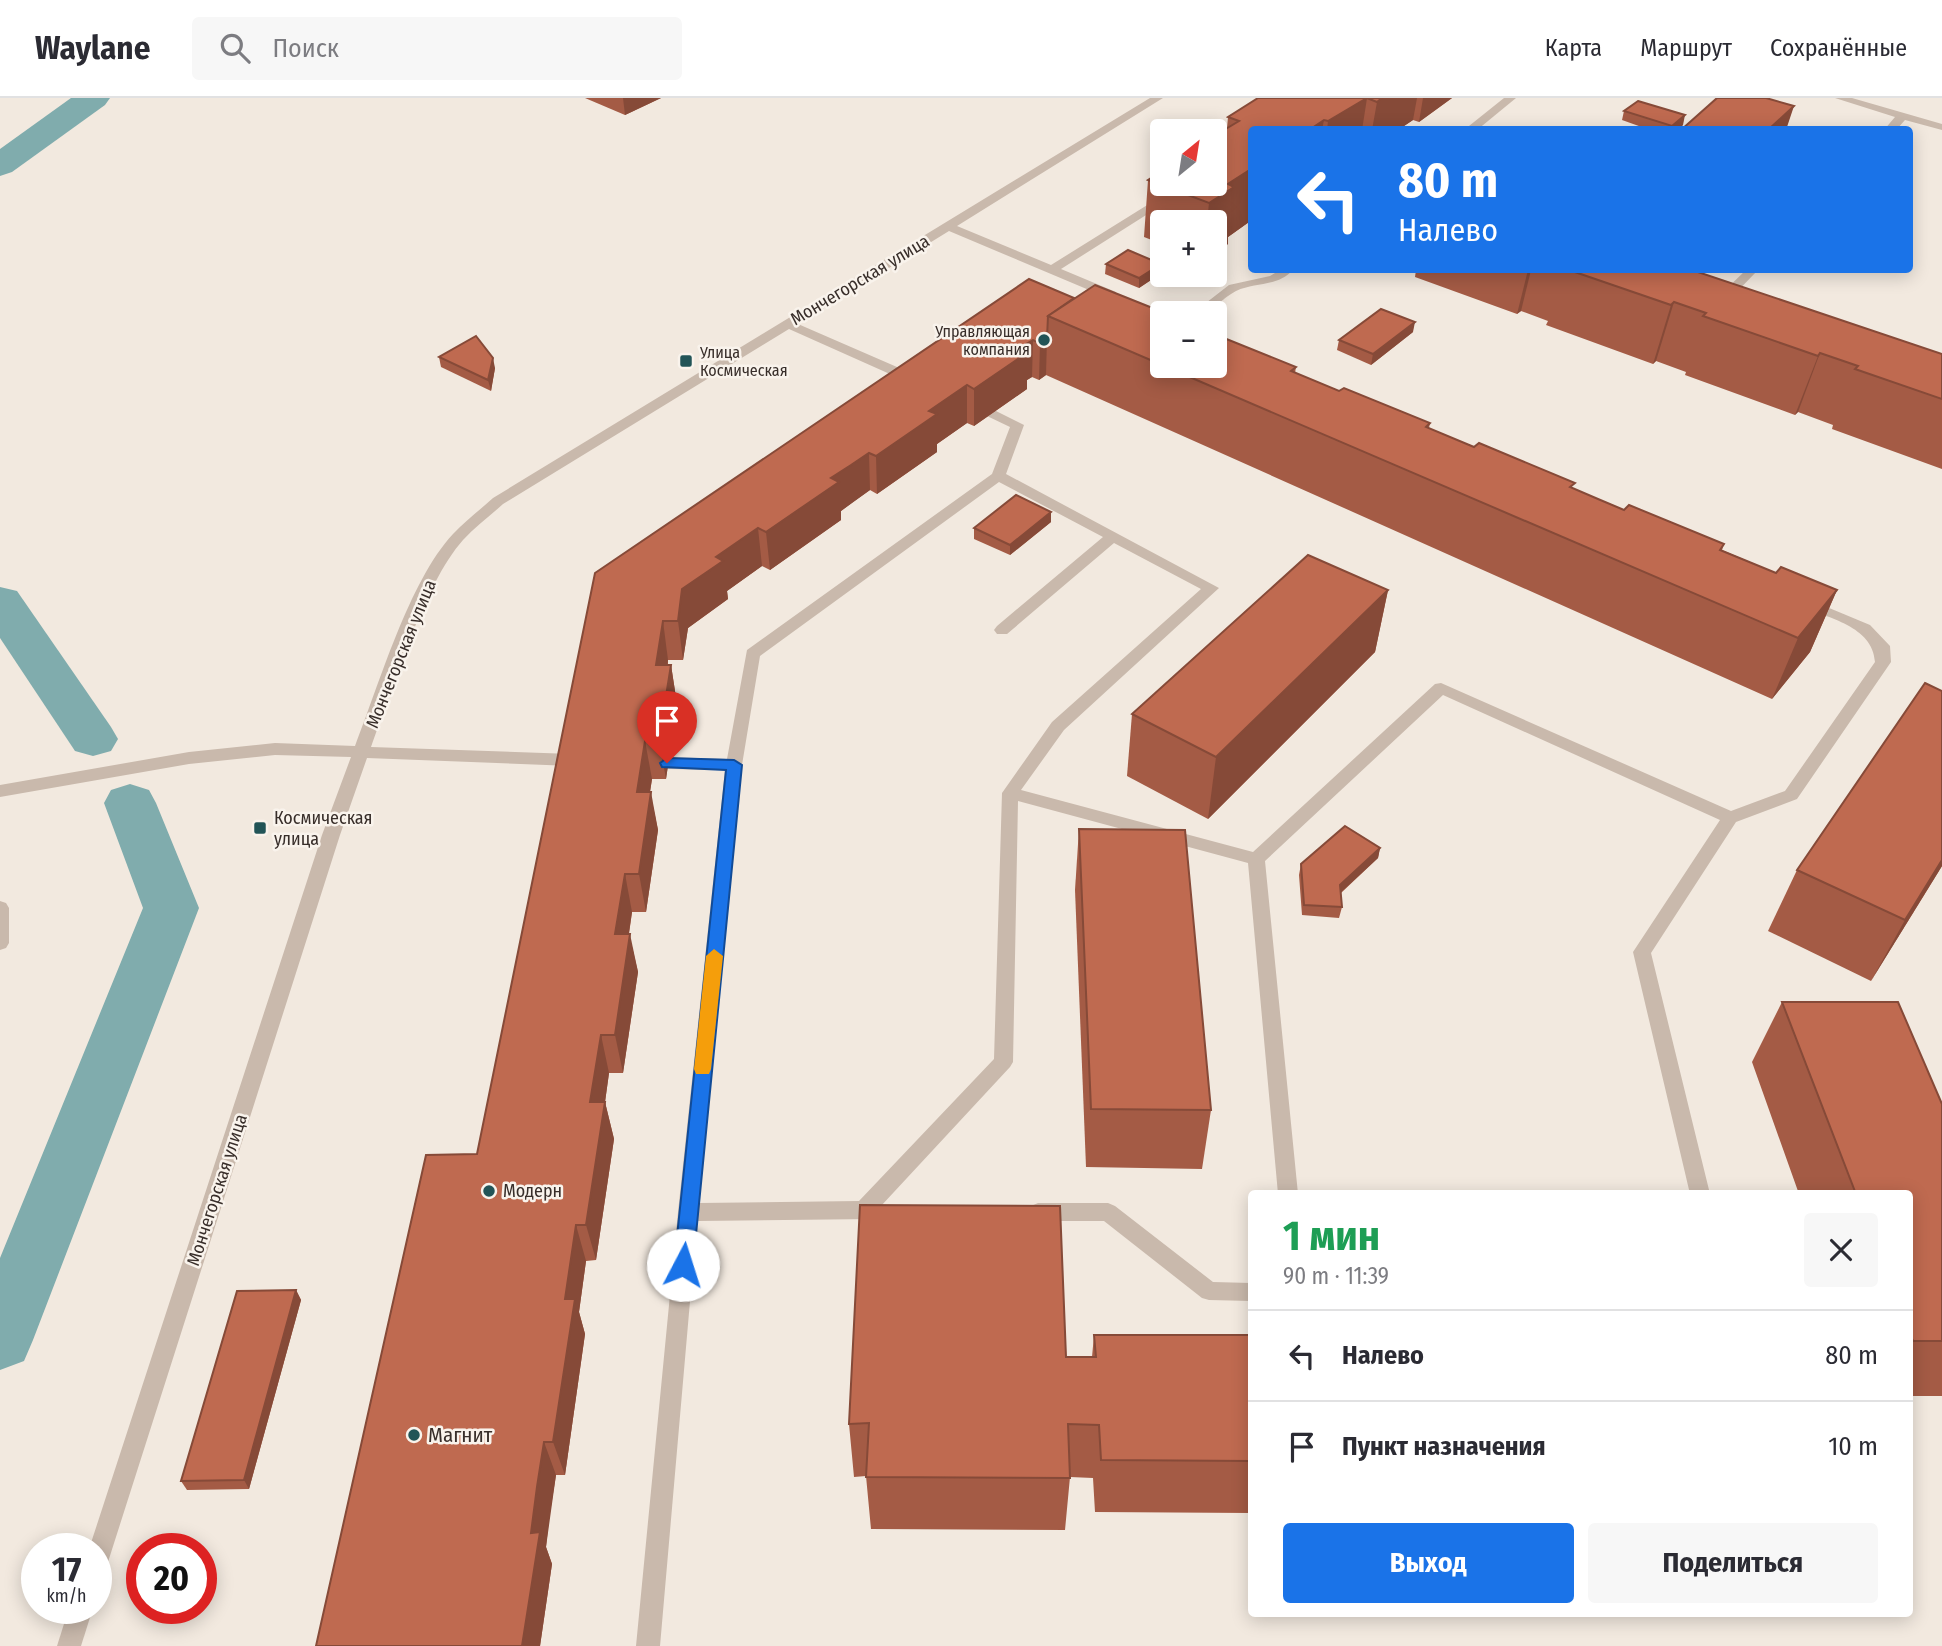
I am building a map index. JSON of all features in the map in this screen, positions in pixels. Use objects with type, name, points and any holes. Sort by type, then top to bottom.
[{"type":"street","name":"Мончегорская улица","points":[[105,1533],[327,849],[418,604],[440,561],[458,537],[508,495],[1158,98]]},
{"type":"street","points":[[1474,126],[1511,98]]},
{"type":"street","points":[[1840,98],[1942,127]]},
{"type":"street","points":[[1893,126],[1902,116]]},
{"type":"street","points":[[1052,270],[1170,196]]},
{"type":"street","points":[[947,226],[1125,300]]},
{"type":"street","points":[[1215,301],[1233,288],[1274,279],[1283,273]]},
{"type":"street","points":[[1722,300],[1749,273]]},
{"type":"street","points":[[788,324],[928,386]]},
{"type":"street","points":[[648,1646],[688,1212],[734,765],[753,653],[998,476],[1017,425],[992,414]]},
{"type":"street","points":[[864,1210],[1003,1062],[1010,793],[1058,726],[1211,588],[998,476]]},
{"type":"street","points":[[1002,630],[1113,536]]},
{"type":"street","points":[[1699,1190],[1642,952],[1730,818],[1791,794],[1882,662],[1882,646],[1865,628],[1788,596]]},
{"type":"street","points":[[1256,859],[1441,688],[1730,818]]},
{"type":"street","points":[[0,791],[189,758],[275,748],[572,760]]},
{"type":"street","points":[[667,763],[734,765]]},
{"type":"street","points":[[1010,793],[1256,859]]},
{"type":"street","points":[[1256,859],[1288,1190]]},
{"type":"street","points":[[0,908],[0,937]]},
{"type":"street","points":[[688,1212],[891,1210]]},
{"type":"street","points":[[1013,1211],[1108,1212],[1209,1291],[1248,1292]]},
{"type":"street","points":[[69,1646],[76,1624]]},
{"type":"building","points":[[1258,98],[1367,98],[1315,126],[1248,126],[1248,171],[1228,184],[1234,187],[1227,191],[1227,128],[1239,121],[1228,117]]},
{"type":"building","points":[[1717,98],[1766,98],[1794,106],[1772,126],[1686,126]]},
{"type":"building","points":[[1638,101],[1685,115],[1672,126],[1624,111]]},
{"type":"building","points":[[1190,196],[1220,196],[1209,203]]},
{"type":"building","points":[[1128,250],[1150,259],[1150,271],[1139,278],[1106,264]]},
{"type":"building","points":[[1578,273],[1701,273],[1942,354],[1942,399],[1855,369],[1858,366],[1820,353],[1818,356],[1703,316],[1706,313],[1674,302],[1671,305]]},
{"type":"building","points":[[1029,279],[1074,298],[1048,316],[1047,338],[1040,343],[1033,340],[1026,344],[1020,348],[1028,352],[974,389],[967,385],[929,411],[937,414],[876,456],[869,453],[831,478],[839,482],[766,532],[758,528],[716,557],[723,561],[682,589],[678,621],[663,621],[656,665],[671,665],[659,740],[645,741],[637,792],[651,792],[639,874],[625,874],[615,934],[630,934],[615,1035],[601,1035],[590,1102],[605,1102],[586,1225],[576,1225],[565,1299],[575,1299],[553,1442],[544,1442],[537,1487],[531,1533],[540,1532],[522,1646],[316,1646],[426,1155],[477,1154],[595,573]]},
{"type":"building","points":[[1095,285],[1150,307],[1150,360],[1048,316]]},
{"type":"building","points":[[1381,309],[1415,322],[1373,354],[1339,340]]},
{"type":"building","points":[[476,336],[493,358],[488,380],[439,357]]},
{"type":"building","points":[[1227,339],[1296,367],[1291,371],[1339,391],[1344,388],[1430,423],[1426,427],[1474,447],[1479,443],[1575,483],[1570,487],[1624,510],[1629,505],[1724,544],[1720,550],[1776,573],[1781,567],[1837,590],[1798,638],[1192,378],[1227,378]]},
{"type":"building","points":[[1016,495],[1051,512],[1010,545],[974,528]]},
{"type":"building","points":[[1308,555],[1388,590],[1216,757],[1132,714]]},
{"type":"building","points":[[1925,683],[1942,691],[1942,860],[1905,920],[1797,870]]},
{"type":"building","points":[[1345,826],[1380,848],[1340,885],[1342,907],[1304,905],[1301,864]]},
{"type":"building","points":[[1079,829],[1185,830],[1211,1110],[1091,1109]]},
{"type":"building","points":[[1782,1002],[1898,1002],[1942,1104],[1942,1341],[1913,1341],[1913,1190],[1854,1190]]},
{"type":"building","points":[[860,1205],[1060,1206],[1066,1357],[1096,1357],[1094,1335],[1248,1335],[1248,1461],[1101,1460],[1099,1425],[1068,1424],[1070,1478],[866,1477],[869,1423],[849,1424]]},
{"type":"building","points":[[296,1290],[244,1480],[181,1481],[237,1291]]},
{"type":"waterway","points":[[0,165],[93,98]]},
{"type":"waterway","points":[[0,602],[93,739]]},
{"type":"waterway","points":[[0,1340],[171,908],[130,803]]},
{"type":"slow traffic","points":[[703,1069],[714,956]]},
{"type":"place","name":"Управляющая компания","points":[[1044,340]]},
{"type":"place","name":"Улица Космическая","points":[[686,361]]},
{"type":"place","name":"Космическая улица","points":[[260,828]]},
{"type":"place","name":"Модерн","points":[[489,1191]]},
{"type":"place","name":"Магнит","points":[[414,1435]]},
{"type":"route","points":[[667,763],[734,765],[683,1265]]}]
